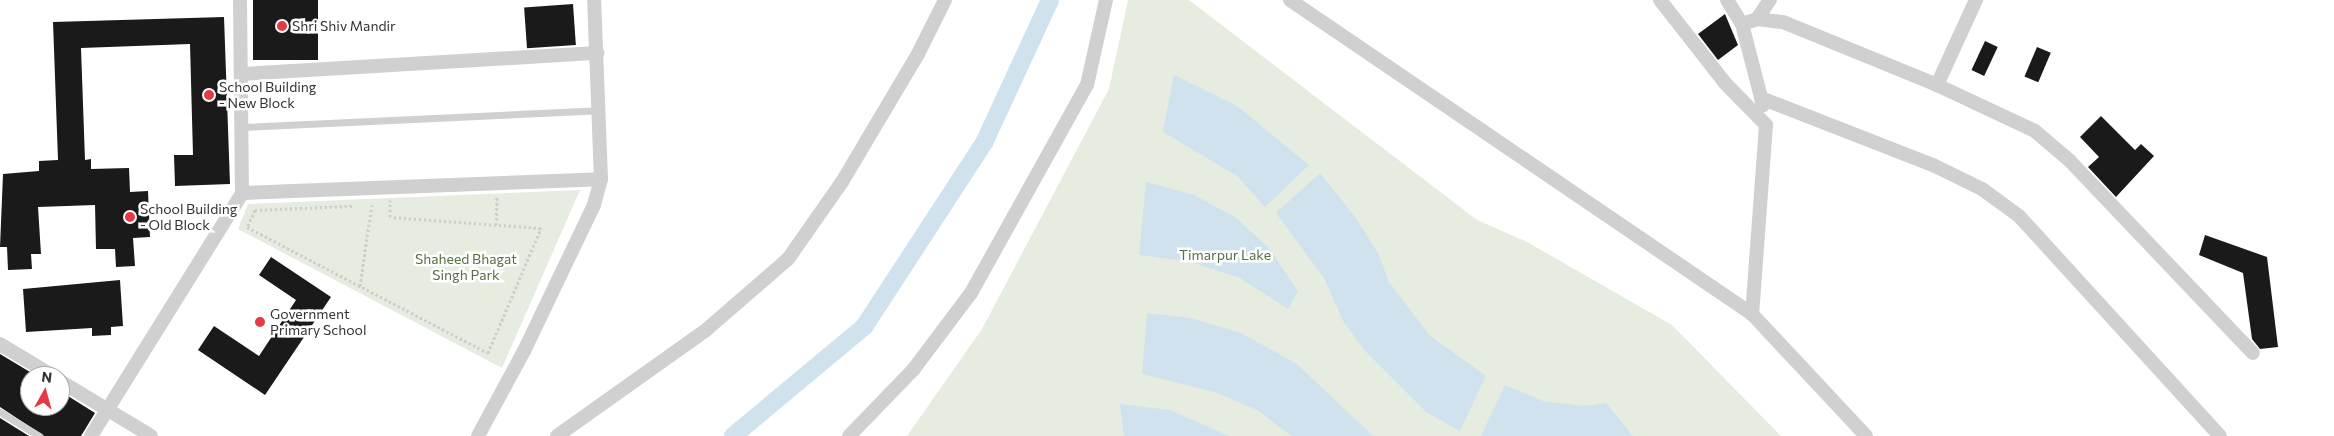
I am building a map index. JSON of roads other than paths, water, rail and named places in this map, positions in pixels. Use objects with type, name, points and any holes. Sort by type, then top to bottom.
[{"type":"street","points":[[91,436],[106,409],[242,193],[243,128],[240,0]]},
{"type":"street","points":[[478,436],[524,351],[594,205],[601,179],[600,110],[594,0]]},
{"type":"street","points":[[557,436],[706,330],[788,259],[842,182],[918,54],[945,0]]},
{"type":"street","points":[[854,434],[944,332],[1019,211],[1087,85],[1106,0]]},
{"type":"street","points":[[1290,0],[1752,314],[1866,436]]},
{"type":"street","points":[[1660,0],[1725,83],[1766,126]]},
{"type":"street","points":[[1727,0],[1742,24],[1761,98],[1766,126],[1752,314]]},
{"type":"street","points":[[1757,19],[1770,0]]},
{"type":"street","points":[[1937,85],[1976,0]]},
{"type":"street","points":[[1742,24],[1757,19],[1784,22],[1937,85],[2019,122],[2051,143],[2253,354]]},
{"type":"street","points":[[242,74],[597,53]]},
{"type":"street","points":[[1761,98],[1933,165],[1982,189],[2019,216],[2220,436]]},
{"type":"street","points":[[242,193],[601,179]]},
{"type":"street","points":[[0,344],[36,366]]},
{"type":"street","points":[[70,386],[151,436]]},
{"type":"lane","points":[[243,128],[600,110]]},
{"type":"lane","points":[[0,412],[39,436]]},
{"type":"water","points":[[1174,75],[1237,106],[1309,165],[1265,207],[1237,176],[1163,132]]},
{"type":"water","points":[[1320,173],[1355,217],[1378,253],[1389,282],[1430,336],[1486,376],[1460,431],[1426,412],[1364,350],[1343,321],[1324,278],[1276,213]]},
{"type":"water","points":[[1146,182],[1194,195],[1235,217],[1268,247],[1298,291],[1288,309],[1240,278],[1188,261],[1139,255]]},
{"type":"water","points":[[1147,313],[1190,318],[1241,333],[1297,364],[1373,436],[1291,436],[1259,411],[1215,392],[1142,374]]},
{"type":"water","points":[[1505,385],[1543,401],[1584,406],[1606,403],[1633,436],[1481,436]]},
{"type":"water","points":[[1120,404],[1170,410],[1229,436],[1124,436]]},
{"type":"waterway","points":[[733,436],[864,327],[984,143],[1050,0]]},
{"type":"place","name":"Shri Shiv Mandir","points":[[282,26]]},
{"type":"place","name":"School Building - New Block","points":[[209,95]]},
{"type":"place","name":"School Building - Old Block","points":[[130,217]]},
{"type":"place","name":"Government Primary School","points":[[260,322]]},
{"type":"park label","name":"Timarpur Lake","points":[[1225,255]]},
{"type":"park label","name":"Shaheed Bhagat Singh Park","points":[[466,268]]}]
